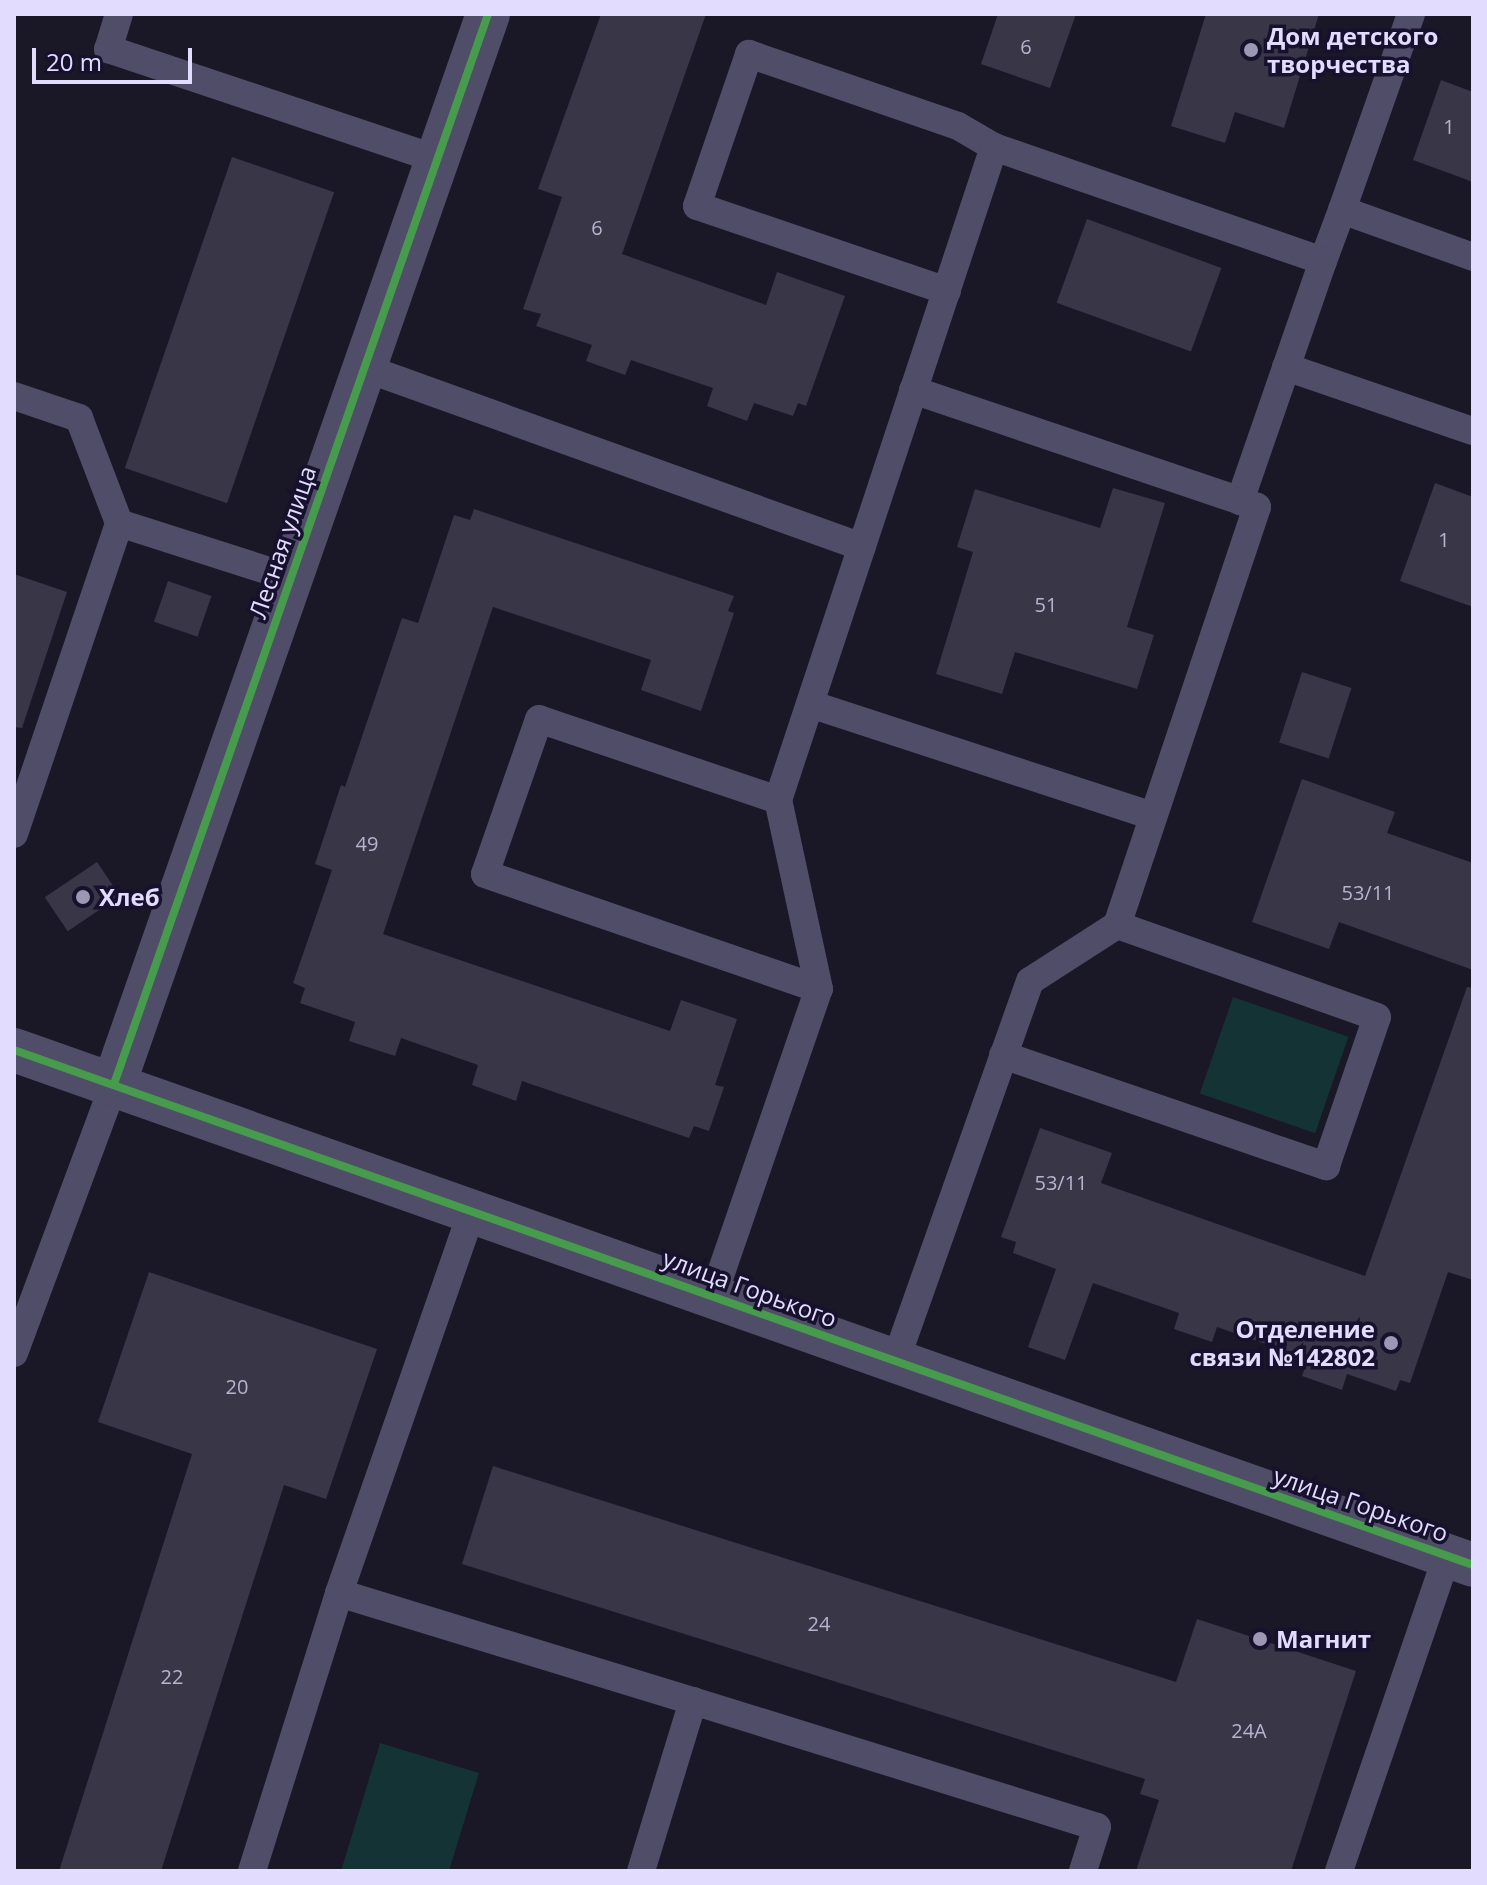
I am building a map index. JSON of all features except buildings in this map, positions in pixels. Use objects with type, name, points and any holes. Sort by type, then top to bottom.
[{"type":"street","name":"Лесная улица","points":[[114,1084],[488,14]]},
{"type":"street","name":"улица Горького","points":[[14,1050],[896,1360],[1464,1554]]},
{"type":"lane","points":[[119,14],[108,49],[437,159]]},
{"type":"lane","points":[[1240,501],[1411,14]]},
{"type":"lane","points":[[947,291],[697,206],[749,54],[958,126],[994,147],[1323,261]]},
{"type":"lane","points":[[713,1296],[819,989],[778,800],[994,147]]},
{"type":"lane","points":[[1342,210],[1473,257]]},
{"type":"lane","points":[[1286,367],[1473,431]]},
{"type":"lane","points":[[365,368],[862,547]]},
{"type":"lane","points":[[896,1360],[1030,981],[1117,925],[1257,507],[913,390]]},
{"type":"lane","points":[[14,396],[79,418],[119,523],[14,834]]},
{"type":"lane","points":[[119,523],[291,578]]},
{"type":"lane","points":[[810,704],[1153,816]]},
{"type":"lane","points":[[778,800],[539,719],[485,874],[819,989]]},
{"type":"lane","points":[[1003,1055],[1326,1166],[1377,1017],[1117,925]]},
{"type":"lane","points":[[14,1353],[114,1084]]},
{"type":"lane","points":[[252,1871],[339,1593],[472,1211]]},
{"type":"lane","points":[[1339,1871],[1464,1554]]},
{"type":"lane","points":[[339,1593],[1097,1827],[1083,1871]]},
{"type":"lane","points":[[641,1871],[693,1701]]},
{"type":"green space","points":[[1233,997],[1348,1037],[1315,1133],[1200,1093]]},
{"type":"green space","points":[[380,1743],[479,1773],[449,1871],[341,1871]]},
{"type":"cycle path","points":[[114,1084],[488,14]]},
{"type":"cycle path","points":[[14,1050],[1473,1565]]},
{"type":"place","name":"Дом детского творчества","points":[[1251,50]]},
{"type":"place","name":"Хлеб","points":[[83,897]]},
{"type":"place","name":"Отделение связи №142802","points":[[1391,1343]]},
{"type":"place","name":"Магнит","points":[[1260,1639]]}]
